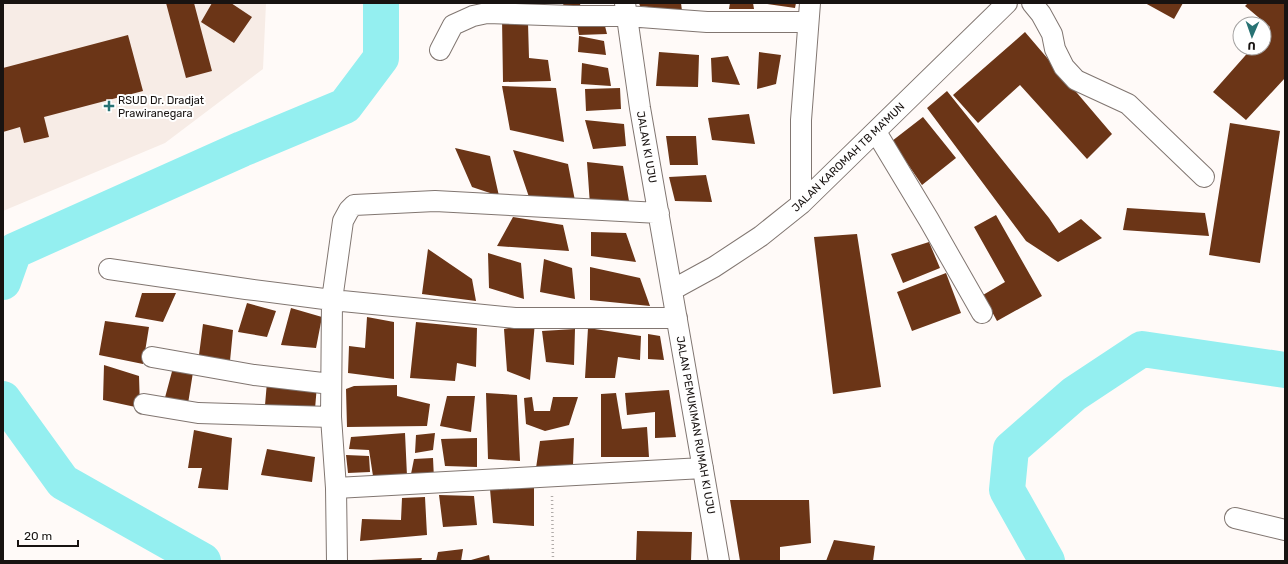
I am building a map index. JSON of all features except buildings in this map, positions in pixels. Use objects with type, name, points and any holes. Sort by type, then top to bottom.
[{"type":"street","name":"JALAN KAROMAH TB MA'MUN","points":[[672,290],[714,267],[761,236],[800,204],[876,132],[1007,3]]},
{"type":"street","points":[[1032,3],[1041,14],[1052,34],[1055,50],[1064,67],[1076,80],[1128,104],[1204,177]]},
{"type":"street","points":[[440,50],[453,25],[473,16],[487,13],[626,9],[707,22],[809,12],[801,120],[800,204]]},
{"type":"street","name":"JALAN KI UJU","points":[[626,9],[640,108],[672,290]]},
{"type":"street","points":[[876,132],[929,220],[982,313]]},
{"type":"street","points":[[337,561],[336,488],[331,417],[332,300],[343,221],[349,210],[354,205],[435,201],[659,213]]},
{"type":"street","points":[[109,269],[332,300],[515,318],[677,318]]},
{"type":"street","name":"JALAN PEMUKIMAN RUMAH KI UJU","points":[[672,290],[719,561]]},
{"type":"street","points":[[152,357],[254,374],[331,384]]},
{"type":"street","points":[[144,404],[198,413],[331,417]]},
{"type":"street","points":[[336,488],[703,468]]},
{"type":"street","points":[[1235,518],[1285,530]]},
{"type":"path","points":[[552,476],[553,561]]},
{"type":"shaded area","name":"RSUD Dr. Dradjat Prawiranegara","points":[[3,3],[266,3],[263,69],[165,143],[3,211]]},
{"type":"waterway","points":[[3,282],[14,251],[242,149],[345,106],[381,58],[381,3]]},
{"type":"waterway","points":[[1047,561],[1007,490],[1011,449],[1074,394],[1142,349],[1285,370]]},
{"type":"waterway","points":[[3,399],[63,482],[203,561]]},
{"type":"place","name":"RSUD Dr. Dradjat Prawiranegara","points":[[109,106]]}]
